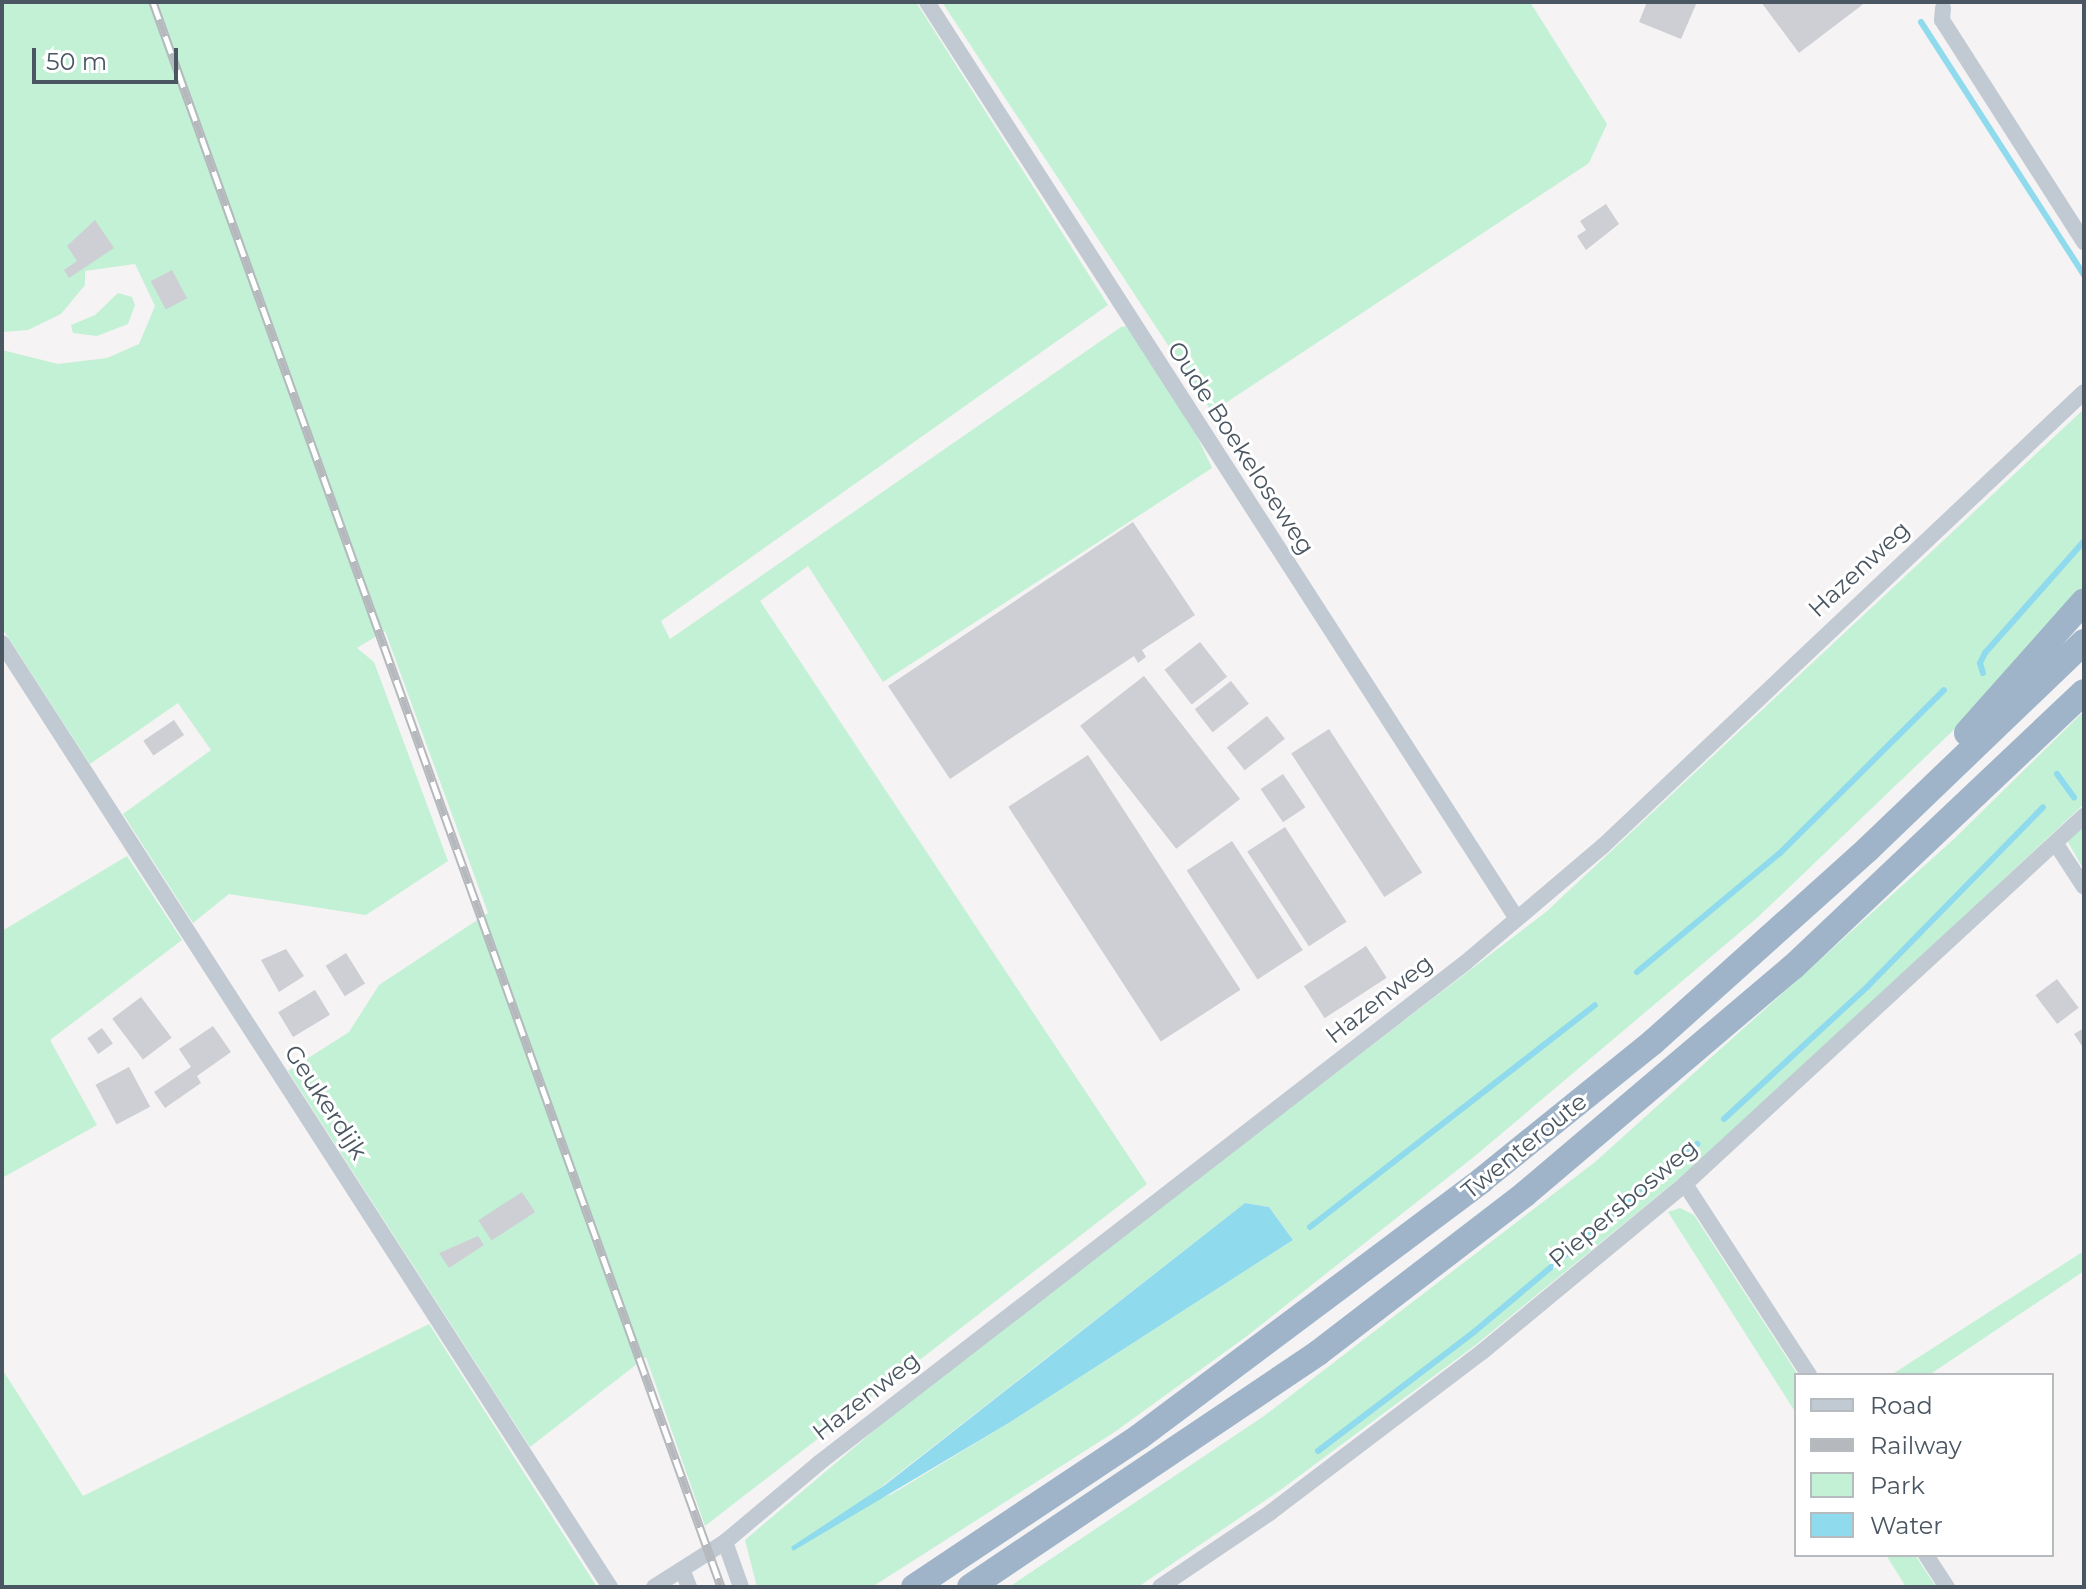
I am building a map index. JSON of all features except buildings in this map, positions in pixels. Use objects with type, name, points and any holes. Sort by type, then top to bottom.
[{"type":"highway","points":[[1868,849],[2084,601]]},
{"type":"highway","name":"Twenteroute","points":[[914,1587],[1139,1437],[1390,1252],[1653,1042],[1868,849],[2084,642]]},
{"type":"highway","name":"Twenteroute","points":[[970,1587],[1318,1353],[1536,1185],[1839,925],[2084,692]]},
{"type":"street","name":"Oude Boekeloseweg","points":[[927,2],[1517,919]]},
{"type":"street","points":[[1940,4],[1949,32],[2084,242]]},
{"type":"street","name":"Hazenweg","points":[[654,1587],[686,1580],[725,1542],[1517,919],[1603,846],[2084,392]]},
{"type":"street","name":"Geukerdijk","points":[[2,643],[610,1587]]},
{"type":"street","name":"Piepersbosweg","points":[[1160,1587],[1271,1512],[1482,1352],[1685,1184],[2084,816]]},
{"type":"street","points":[[2056,844],[2084,887]]},
{"type":"street","points":[[1685,1184],[1808,1373]]},
{"type":"street","points":[[725,1542],[741,1587]]},
{"type":"street","points":[[1927,1557],[1947,1587]]},
{"type":"green space","points":[[2,2],[916,2],[1108,305],[661,621],[670,639],[1121,327],[1128,326],[1196,434],[1212,468],[883,682],[808,566],[760,601],[1147,1184],[705,1526],[646,1357],[530,1447],[288,1071],[349,1032],[379,985],[488,913],[385,631],[357,648],[374,662],[448,861],[366,915],[229,894],[193,923],[123,814],[211,750],[178,703],[90,764],[2,628],[2,350],[58,364],[107,358],[139,344],[155,306],[135,264],[85,271],[85,285],[61,314],[28,330],[2,332]]},
{"type":"green space","points":[[942,2],[1530,2],[1607,124],[1589,163],[1212,412]]},
{"type":"green space","points":[[118,293],[132,297],[135,305],[128,324],[97,336],[73,333],[71,325],[95,315]]},
{"type":"green space","points":[[2084,409],[2084,589],[1986,699],[1758,917],[1475,1156],[1247,1336],[1116,1431],[872,1587],[757,1587],[745,1540],[929,1384],[1546,912]],"holes":[[[1245,1203],[1269,1207],[1293,1240],[1007,1424],[892,1494],[858,1505]]]},
{"type":"green space","points":[[2084,711],[2084,804],[1712,1151],[1473,1347],[1279,1491],[1138,1587],[1009,1587],[1264,1416],[1595,1162],[1954,839]]},
{"type":"green space","points":[[2084,821],[2084,870],[2068,842]]},
{"type":"green space","points":[[127,856],[182,940],[50,1040],[97,1125],[2,1178],[2,931]]},
{"type":"green space","points":[[1680,1208],[1694,1215],[1797,1373],[1794,1373],[1794,1410],[1668,1212]]},
{"type":"green space","points":[[2084,1251],[2084,1271],[1932,1373],[1894,1373]]},
{"type":"green space","points":[[429,1324],[597,1587],[2,1587],[2,1369],[83,1496]]},
{"type":"green space","points":[[1887,1557],[1916,1557],[1936,1587],[1906,1587]]},
{"type":"water","points":[[1245,1203],[1269,1207],[1293,1240],[1007,1424],[793,1551],[791,1547],[885,1485]]},
{"type":"waterway","points":[[1921,22],[2084,275]]},
{"type":"waterway","points":[[1983,673],[1980,663],[1985,653],[2084,541]]},
{"type":"waterway","points":[[1637,972],[1780,853],[1944,690]]},
{"type":"waterway","points":[[2057,774],[2074,797]]},
{"type":"waterway","points":[[1724,1119],[1868,986],[2043,807]]},
{"type":"waterway","points":[[1310,1227],[1595,1005]]},
{"type":"waterway","points":[[1318,1451],[1474,1332],[1697,1144]]},
{"type":"railway","points":[[153,2],[721,1587]]}]
